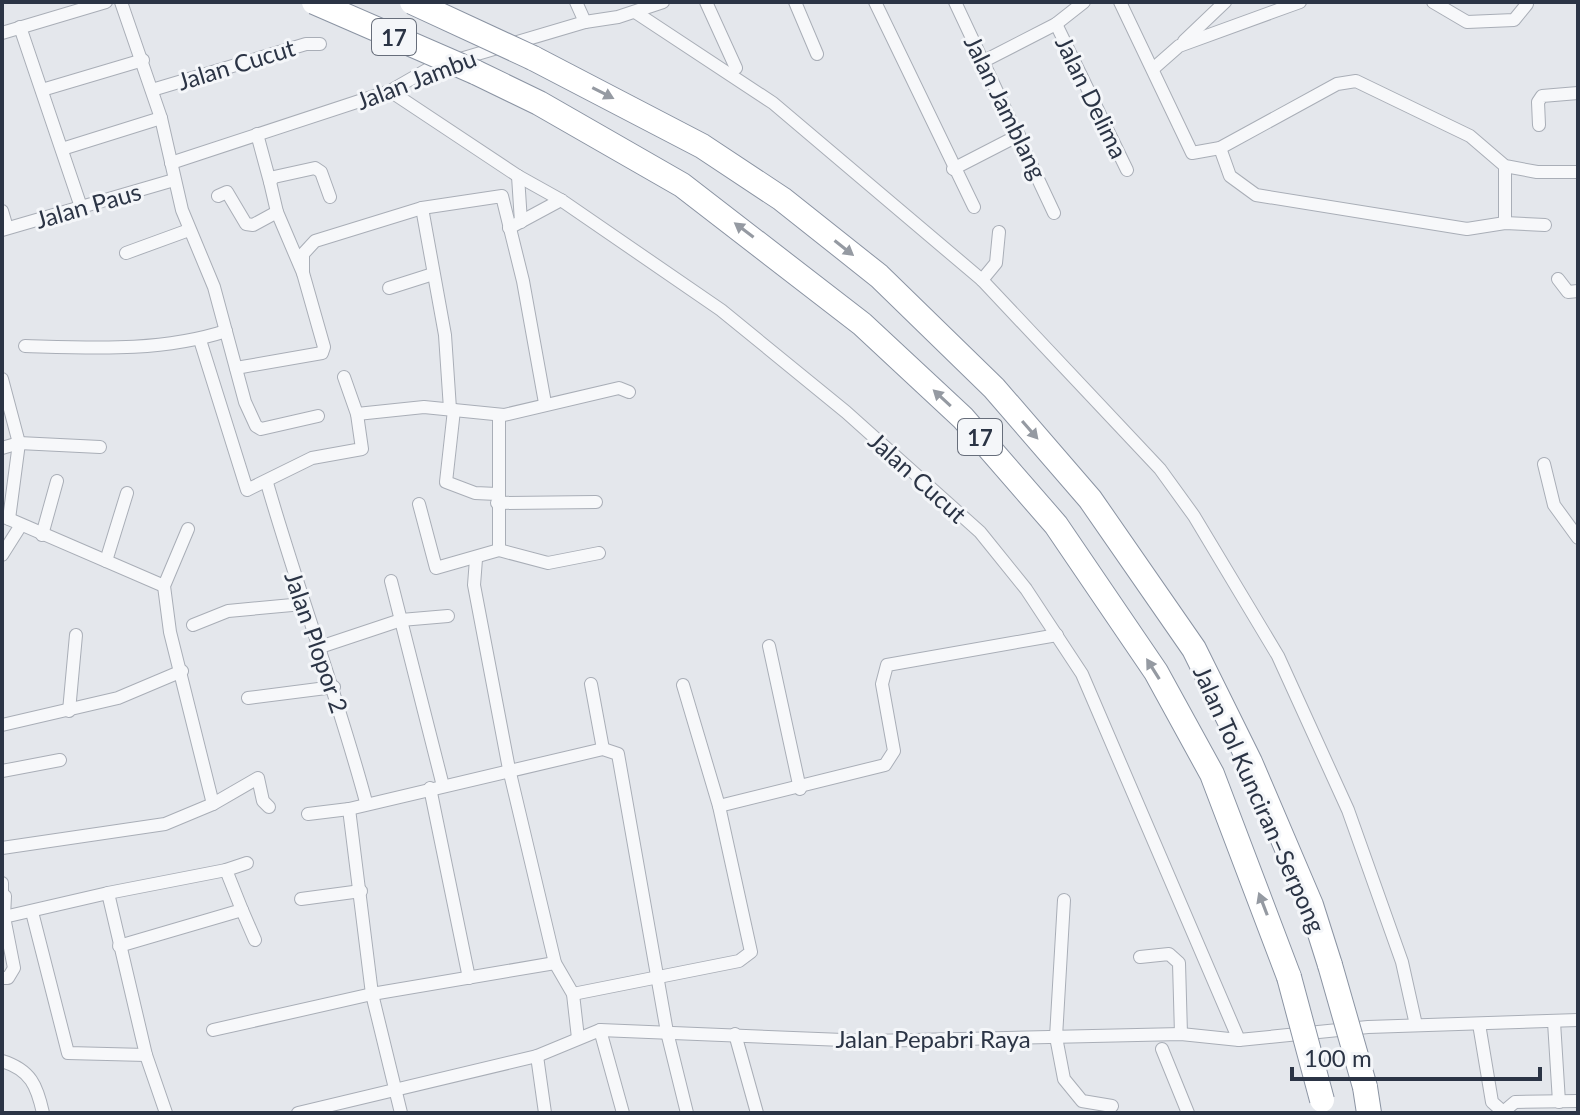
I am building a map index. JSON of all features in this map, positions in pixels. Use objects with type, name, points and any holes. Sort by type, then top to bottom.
[{"type":"highway","name":"Jalan Tol Kunciran–Serpong","points":[[314,2],[475,72],[552,110],[682,185],[862,324],[963,418],[1056,525],[1156,672],[1212,774],[1289,977],[1324,1113]]},
{"type":"highway","name":"Jalan Tol Kunciran–Serpong","points":[[412,2],[533,58],[702,146],[782,199],[879,276],[994,388],[1090,499],[1194,649],[1293,862],[1311,905],[1330,965],[1369,1113]]},
{"type":"street","points":[[2,33],[106,2]]},
{"type":"street","points":[[121,2],[161,118],[174,180],[189,230],[214,287],[245,402],[256,426],[268,428],[318,416]]},
{"type":"street","points":[[576,2],[585,22]]},
{"type":"street","points":[[706,2],[736,68]]},
{"type":"street","points":[[795,2],[817,54]]},
{"type":"street","points":[[875,2],[974,207]]},
{"type":"street","name":"Jalan Jamblang","points":[[955,2],[1054,213]]},
{"type":"street","points":[[984,61],[1056,24],[1084,2]]},
{"type":"street","points":[[1120,2],[1192,153],[1220,148],[1337,84],[1356,81],[1470,136],[1505,166],[1537,172],[1578,172]]},
{"type":"street","points":[[1154,68],[1225,2]]},
{"type":"street","points":[[1179,46],[1300,2]]},
{"type":"street","points":[[1433,2],[1467,22],[1514,20],[1527,4]]},
{"type":"street","name":"Jalan Jambu","points":[[171,163],[390,91],[430,68],[585,22],[635,12],[655,3]]},
{"type":"street","points":[[635,12],[687,50],[773,103],[982,280],[1160,469],[1194,516],[1278,656],[1348,810],[1402,962],[1416,1025]]},
{"type":"street","name":"Jalan Delima","points":[[1056,24],[1127,170]]},
{"type":"street","points":[[20,27],[81,207]]},
{"type":"street","name":"Jalan Cucut","points":[[152,90],[306,44],[320,44]]},
{"type":"street","points":[[42,90],[143,60]]},
{"type":"street","name":"Jalan Cucut","points":[[390,91],[518,176],[561,200],[721,310],[846,412],[980,532],[1057,635],[1082,674],[1239,1040]]},
{"type":"street","points":[[1539,125],[1538,102],[1542,96],[1578,93]]},
{"type":"street","points":[[62,149],[161,118]]},
{"type":"street","points":[[236,368],[322,353],[324,347],[303,273],[277,212],[257,134]]},
{"type":"street","points":[[953,169],[1019,135]]},
{"type":"street","points":[[1220,148],[1230,176],[1256,195],[1467,229],[1505,223],[1545,225]]},
{"type":"street","points":[[1505,166],[1505,223]]},
{"type":"street","points":[[270,182],[274,177],[315,168],[321,172],[330,197]]},
{"type":"street","points":[[518,176],[515,225],[545,403]]},
{"type":"street","name":"Jalan Paus","points":[[5,229],[174,180]]},
{"type":"street","points":[[218,196],[227,192],[246,224],[253,225],[277,212]]},
{"type":"street","points":[[303,273],[303,254],[315,241],[422,208],[502,196],[515,225]]},
{"type":"street","points":[[515,225],[561,200]]},
{"type":"street","points":[[422,208],[445,335],[452,409],[446,482],[497,498],[596,502]]},
{"type":"street","points":[[2,211],[5,229]]},
{"type":"street","points":[[126,253],[189,230]]},
{"type":"street","points":[[982,280],[996,263],[999,232]]},
{"type":"street","points":[[389,288],[433,274]]},
{"type":"street","points":[[1558,279],[1568,292],[1578,291]]},
{"type":"street","points":[[25,346],[108,349],[200,340],[226,331]]},
{"type":"street","points":[[200,340],[247,490],[267,483],[312,458],[362,449],[357,414],[344,377]]},
{"type":"street","points":[[2,379],[19,443],[11,520],[2,555]]},
{"type":"street","points":[[357,414],[424,407],[499,416],[619,388],[629,392]]},
{"type":"street","points":[[499,416],[499,550]]},
{"type":"street","points":[[2,448],[19,443],[100,447]]},
{"type":"street","points":[[1544,464],[1554,505],[1578,538]]},
{"type":"street","points":[[42,535],[57,481]]},
{"type":"street","name":"Jalan Plopor 2","points":[[267,483],[317,648],[334,687],[366,802]]},
{"type":"street","points":[[106,561],[127,493]]},
{"type":"street","points":[[419,504],[436,568],[499,550],[548,563],[599,553]]},
{"type":"street","points":[[11,520],[164,586]]},
{"type":"street","points":[[188,529],[164,586],[170,632],[213,804]]},
{"type":"street","points":[[476,559],[474,585],[509,769],[555,963],[573,994],[578,1038]]},
{"type":"street","points":[[391,581],[436,787],[469,978]]},
{"type":"street","points":[[193,625],[228,611],[303,604]]},
{"type":"street","points":[[317,648],[401,620],[448,616]]},
{"type":"street","points":[[69,711],[76,635]]},
{"type":"street","points":[[719,806],[878,770],[893,759],[882,684],[887,665],[1057,635]]},
{"type":"street","points":[[769,646],[800,789]]},
{"type":"street","points":[[2,725],[118,698],[182,671]]},
{"type":"street","points":[[591,684],[603,749]]},
{"type":"street","points":[[573,994],[658,974],[739,961],[751,952],[719,806],[683,685]]},
{"type":"street","points":[[248,698],[334,687]]},
{"type":"street","points":[[308,814],[349,809],[366,802],[603,749],[618,754],[667,1032],[687,1113]]},
{"type":"street","points":[[2,771],[60,760]]},
{"type":"street","points":[[2,848],[165,824],[213,804],[258,778],[263,801],[269,807]]},
{"type":"street","points":[[349,809],[372,994],[401,1113]]},
{"type":"street","points":[[4,917],[247,863]]},
{"type":"street","points":[[226,870],[255,940]]},
{"type":"street","points":[[2,978],[8,978],[14,968],[4,917],[3,891]]},
{"type":"street","points":[[301,899],[361,891]]},
{"type":"street","points":[[108,893],[146,1055],[166,1113]]},
{"type":"street","points":[[1064,900],[1056,1037],[1064,1079],[1075,1094],[1093,1105],[1112,1106]]},
{"type":"street","points":[[119,946],[242,910]]},
{"type":"street","points":[[32,912],[68,1053],[146,1055]]},
{"type":"street","points":[[1140,957],[1169,954],[1179,963],[1181,1034]]},
{"type":"street","points":[[213,1030],[372,994],[555,963]]},
{"type":"street","name":"Jalan Pepabri Raya","points":[[298,1113],[397,1092],[537,1056],[600,1030],[868,1041],[1181,1034],[1239,1040],[1416,1025],[1578,1020]]},
{"type":"street","points":[[1554,1022],[1559,1102]]},
{"type":"street","points":[[1479,1024],[1492,1102],[1502,1112],[1515,1102],[1578,1101]]},
{"type":"street","points":[[600,1030],[623,1113]]},
{"type":"street","points":[[735,1034],[757,1113]]},
{"type":"street","points":[[1162,1049],[1187,1113]]},
{"type":"street","points":[[537,1056],[545,1113]]},
{"type":"street","points":[[2,1061],[13,1065],[37,1083],[43,1113]]}]
